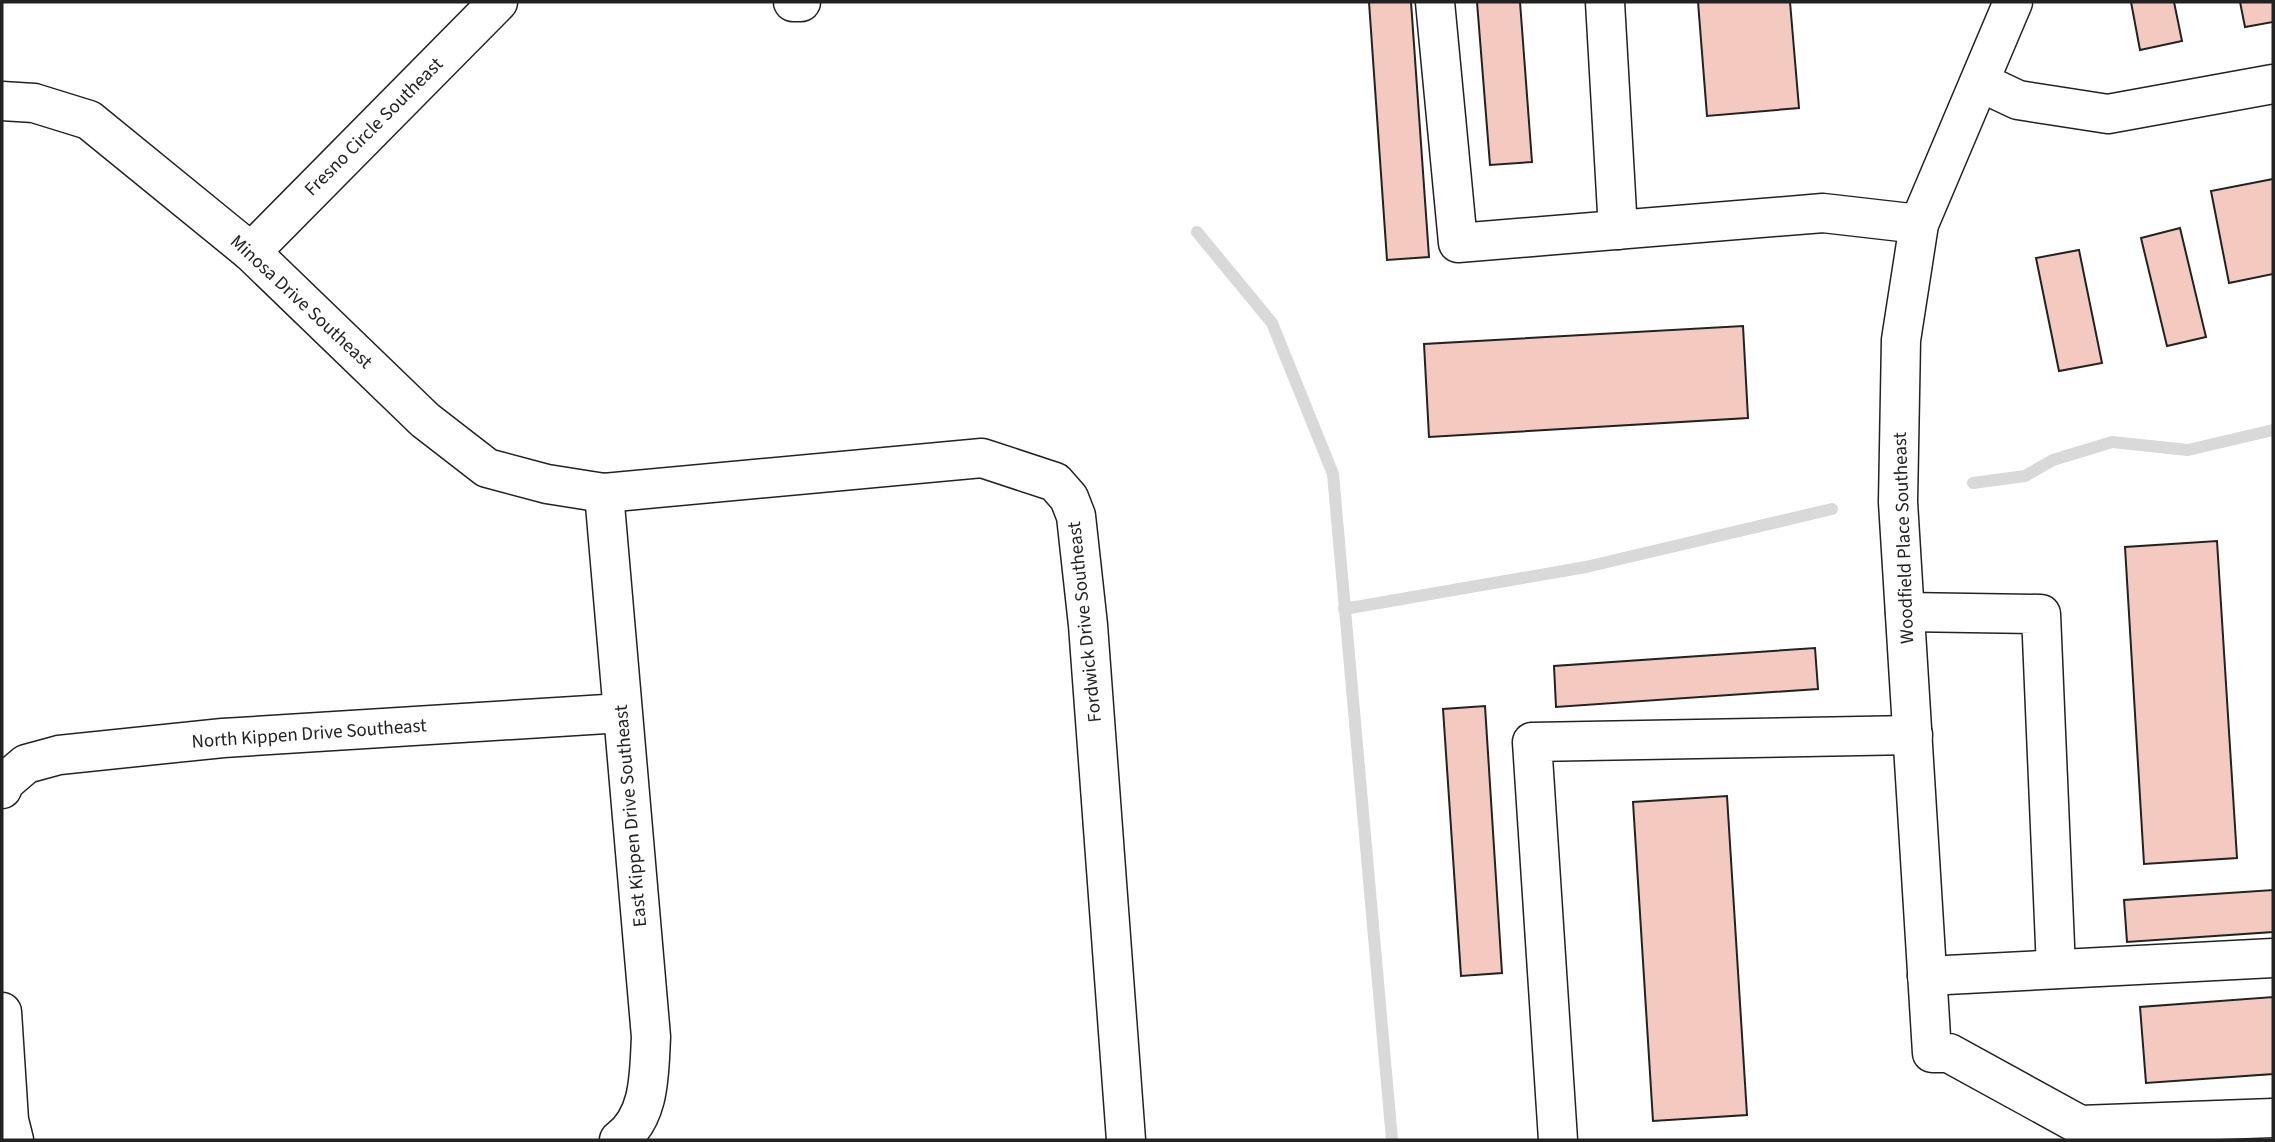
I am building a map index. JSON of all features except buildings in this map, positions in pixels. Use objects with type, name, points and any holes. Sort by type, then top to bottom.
[{"type":"street","name":"Fresno Circle Southeast","points":[[251,252],[498,2]]},
{"type":"street","points":[[793,2],[801,2]]},
{"type":"street","points":[[1435,2],[1458,243],[1823,213],[1919,224]]},
{"type":"street","points":[[1605,2],[1618,230]]},
{"type":"street","name":"Woodfield Place Southeast","points":[[2014,2],[1919,224],[1901,340],[1898,502],[1932,1053],[1949,1053],[2081,1132]]},
{"type":"street","points":[[1980,82],[2018,100],[2108,114],[2273,84]]},
{"type":"street","name":"Minosa Drive Southeast","points":[[2,101],[34,103],[89,120],[251,252],[425,420],[486,468],[547,484],[604,493]]},
{"type":"street","name":"Fordwick Drive Southeast","points":[[604,493],[982,458],[1055,482],[1069,498],[1076,516],[1088,625],[1126,1140]]},
{"type":"street","name":"East Kippen Drive Southeast","points":[[604,493],[651,1037],[648,1095],[623,1138]]},
{"type":"street","points":[[1905,612],[2041,614],[2056,969]]},
{"type":"street","name":"North Kippen Drive Southeast","points":[[3,786],[26,764],[59,755],[223,738],[622,713]]},
{"type":"street","points":[[1558,1140],[1532,742],[1913,735]]},
{"type":"street","points":[[1927,976],[2273,958]]},
{"type":"street","points":[[2,1012],[9,1120],[15,1140]]},
{"type":"street","points":[[2081,1132],[2273,1118]]},
{"type":"waterway","points":[[1197,232],[1272,323],[1333,474],[1392,1140]]},
{"type":"waterway","points":[[1973,483],[2025,476],[2053,460],[2112,442],[2188,450],[2273,430]]},
{"type":"waterway","points":[[1344,609],[1586,567],[1832,509]]}]
